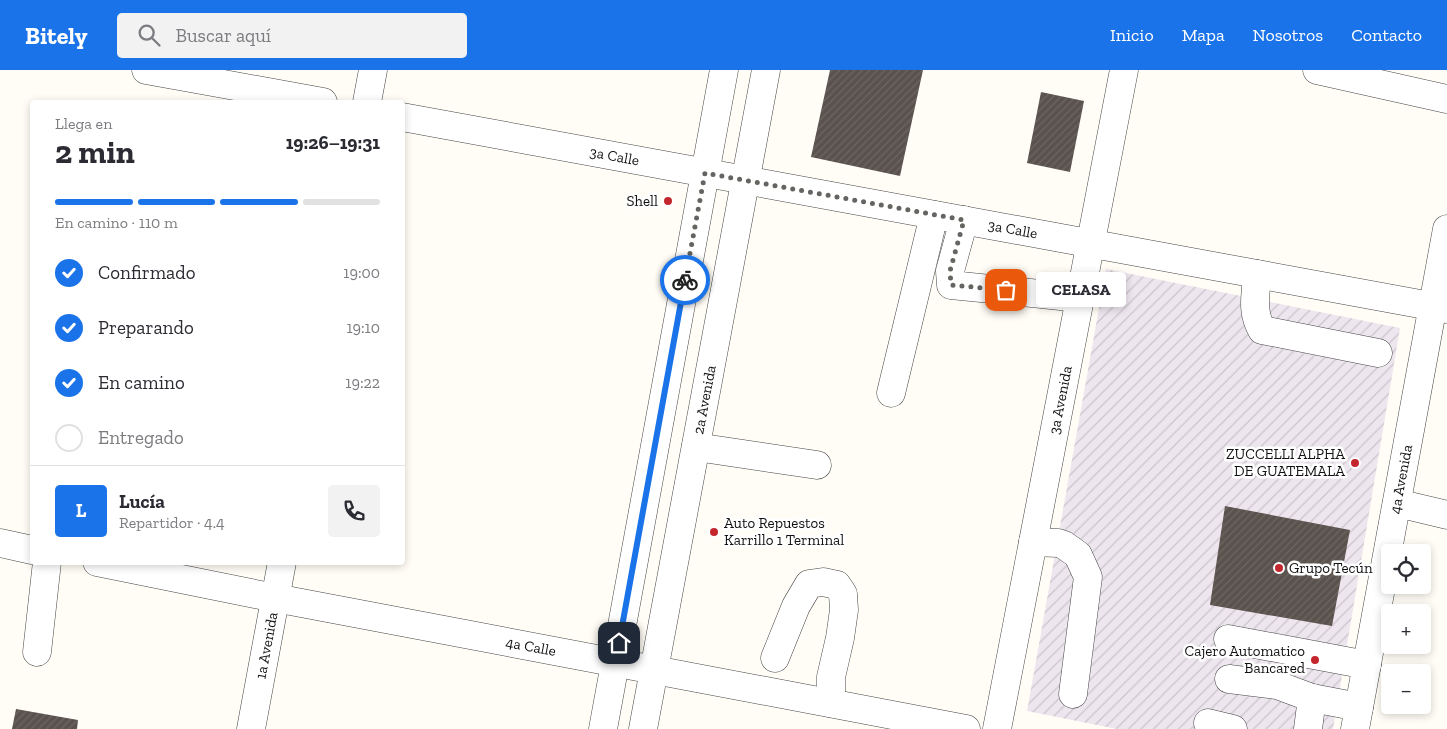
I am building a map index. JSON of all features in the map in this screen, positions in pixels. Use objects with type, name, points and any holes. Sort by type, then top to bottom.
[{"type":"street","points":[[146,70],[215,93],[299,100]]},
{"type":"street","points":[[367,100],[373,70]]},
{"type":"street","points":[[603,729],[724,70]]},
{"type":"street","name":"2a Avenida","points":[[643,729],[766,70]]},
{"type":"street","name":"3a Avenida","points":[[997,729],[1124,70]]},
{"type":"street","points":[[1317,70],[1447,99]]},
{"type":"street","name":"3a Calle","points":[[405,118],[1440,308]]},
{"type":"street","points":[[891,394],[934,214]]},
{"type":"street","points":[[964,220],[950,271],[951,285],[1080,298]]},
{"type":"street","name":"4a Avenida","points":[[1357,718],[1397,503],[1440,308],[1447,229]]},
{"type":"street","points":[[1257,274],[1254,311],[1256,320],[1262,330],[1378,353]]},
{"type":"street","points":[[696,447],[817,465]]},
{"type":"street","points":[[1397,503],[1447,515]]},
{"type":"street","points":[[1033,542],[1064,545],[1078,555],[1088,577],[1073,694]]},
{"type":"street","points":[[0,543],[30,550]]},
{"type":"street","points":[[37,652],[47,565]]},
{"type":"street","name":"4a Calle","points":[[112,565],[951,728]]},
{"type":"street","name":"1a Avenida","points":[[251,729],[281,565]]},
{"type":"street","points":[[775,658],[796,606],[809,584],[823,582],[836,585],[843,594],[844,610],[831,677],[830,703]]},
{"type":"street","points":[[1228,639],[1367,664]]},
{"type":"street","points":[[1230,679],[1277,685],[1357,718]]},
{"type":"street","points":[[1308,729],[1312,698]]},
{"type":"shaded area","points":[[1106,269],[1400,328],[1333,729],[1117,729],[1027,711]]},
{"type":"building","points":[[830,70],[923,70],[900,176],[811,157]]},
{"type":"building","points":[[1041,92],[1084,101],[1070,172],[1027,163]]},
{"type":"building","name":"Grupo Tecún","points":[[1225,506],[1350,530],[1332,626],[1210,605]]},
{"type":"building","points":[[16,709],[78,720],[77,729],[12,729]]},
{"type":"way so far","points":[[685,280],[705,173],[964,220],[950,271],[951,285],[1006,290]]},
{"type":"place","name":"Shell","points":[[668,201]]},
{"type":"place","name":"CELASA","points":[[1006,290]]},
{"type":"place","name":"ZUCCELLI ALPHA DE GUATEMALA","points":[[1355,463]]},
{"type":"place","name":"Auto Repuestos Karrillo 1 Terminal","points":[[714,532]]},
{"type":"place","name":"Grupo Tecún","points":[[1279,568]]},
{"type":"place","name":"Cajero Automatico Bancared","points":[[1315,660]]},
{"type":"route","points":[[619,643],[685,280]]}]
